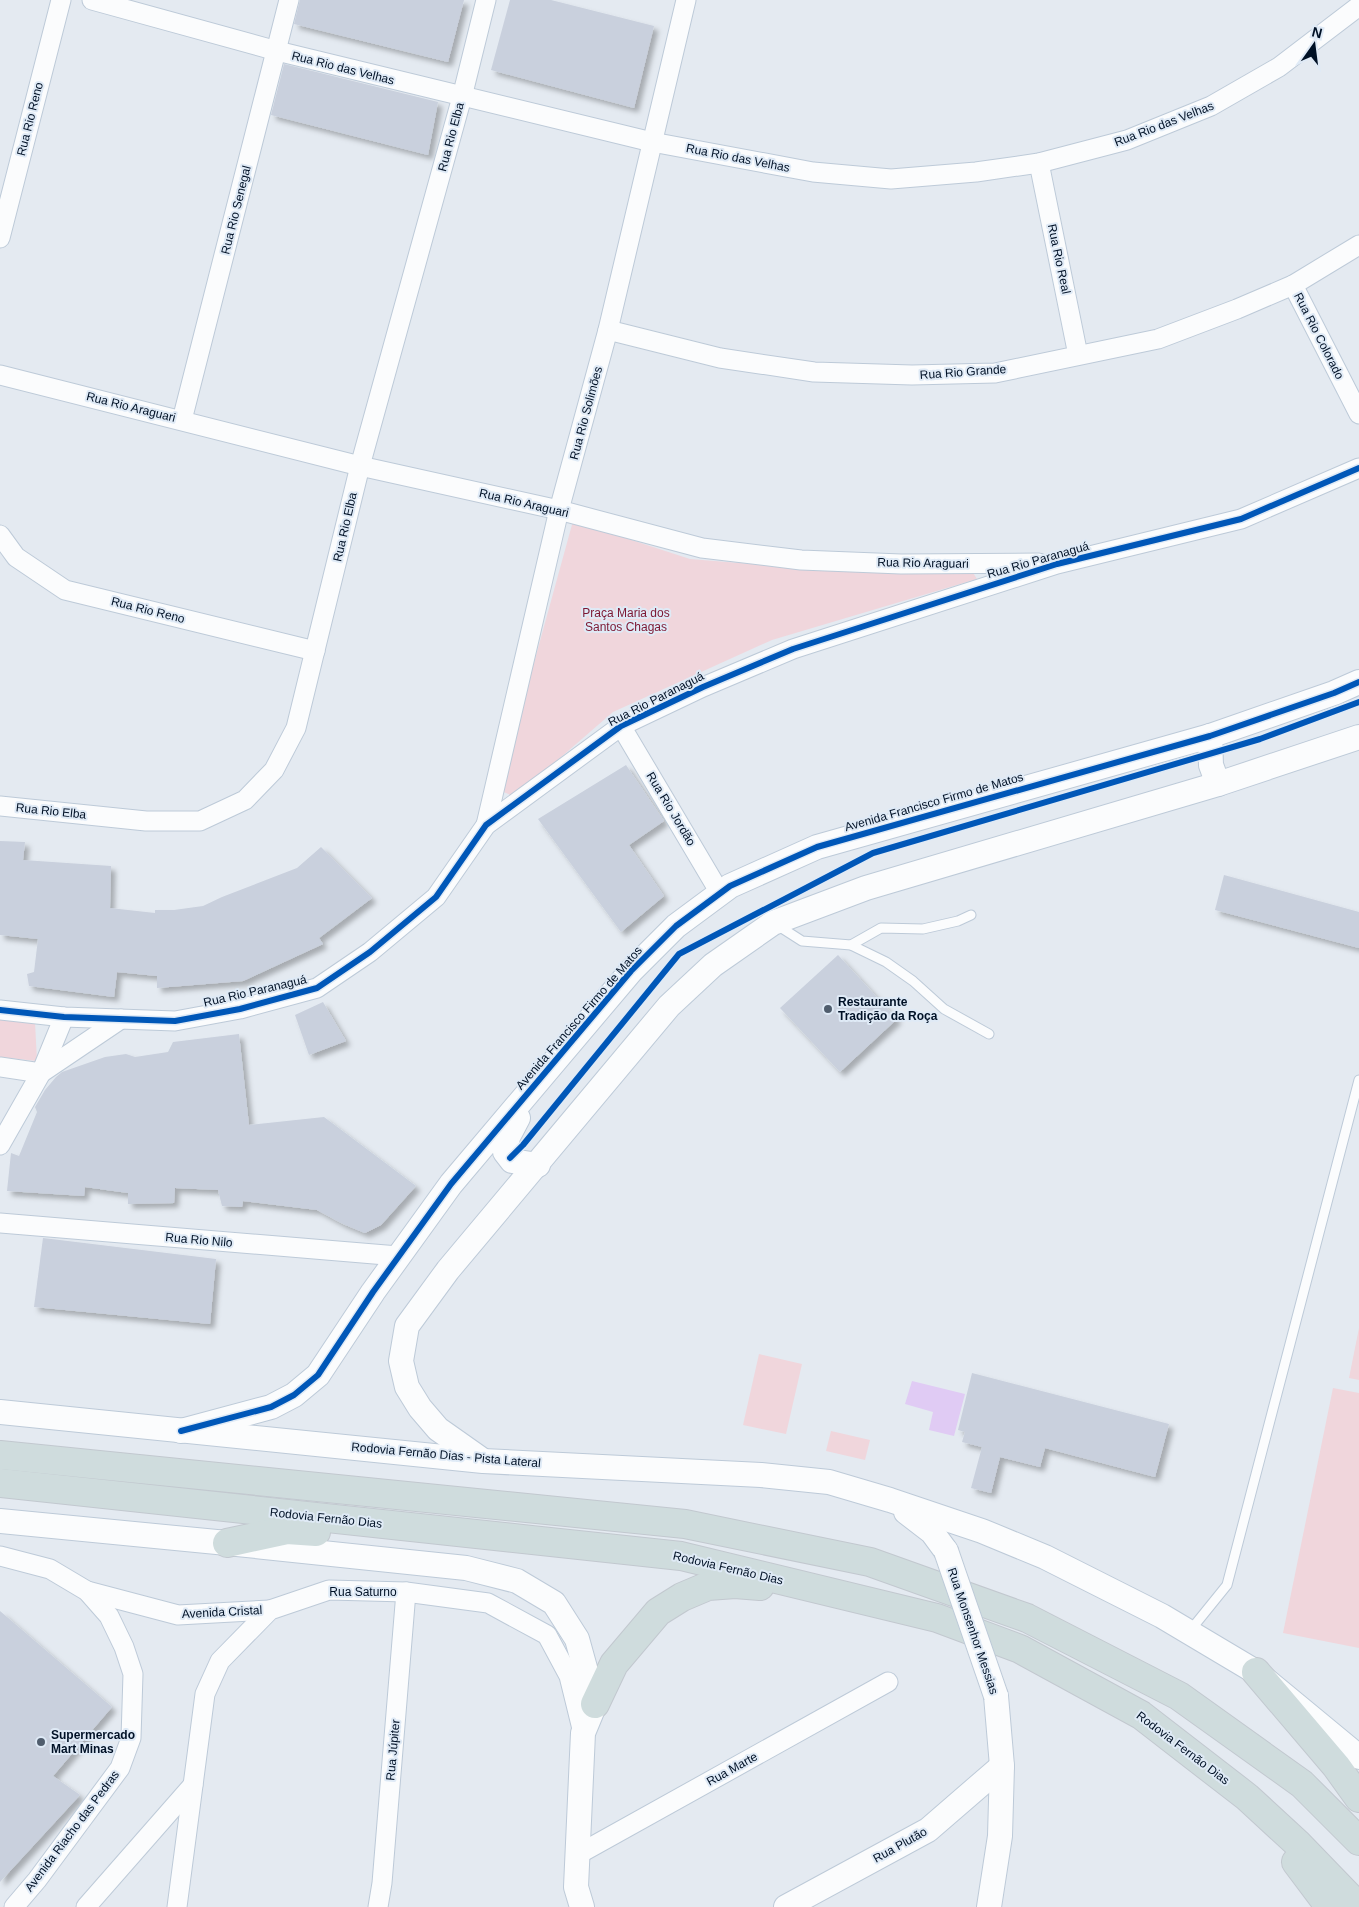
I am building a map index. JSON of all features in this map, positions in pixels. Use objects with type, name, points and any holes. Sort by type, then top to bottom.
[{"type":"highway","points":[[0,1455],[685,1524],[870,1562],[1027,1618],[1179,1696],[1302,1784],[1359,1841]]},
{"type":"highway","name":"Rodovia Fernão Dias","points":[[0,1483],[681,1556],[937,1618],[1020,1649],[1141,1715],[1246,1797],[1297,1843],[1359,1907]]},
{"type":"highway","points":[[227,1542],[286,1530],[461,1540],[492,1535]]},
{"type":"highway","points":[[595,1704],[614,1664],[658,1612],[682,1597],[708,1586],[735,1584],[761,1586],[922,1619],[937,1618]]},
{"type":"highway","points":[[1256,1672],[1336,1766],[1359,1798]]},
{"type":"highway","points":[[1246,1797],[1329,1907]]},
{"type":"street","name":"Rua Rio Reno","points":[[0,238],[7,180],[61,0]]},
{"type":"street","name":"Rua Rio das Velhas","points":[[92,0],[276,51],[652,142],[813,172],[891,179],[976,172],[1039,164],[1127,140],[1211,106],[1279,67],[1359,6]]},
{"type":"street","name":"Rua Rio Senegal","points":[[182,420],[289,0]]},
{"type":"street","name":"Rua Rio Elba","points":[[0,806],[146,822],[200,821],[245,800],[274,770],[296,728],[360,466],[462,97],[486,0]]},
{"type":"street","name":"Rua Rio Solimões","points":[[486,825],[559,510],[608,330],[686,0]]},
{"type":"street","name":"Rua Rio Real","points":[[1039,164],[1078,355]]},
{"type":"street","name":"Rua Rio Grande","points":[[608,330],[720,358],[814,372],[912,375],[995,373],[1158,339],[1293,285],[1359,245]]},
{"type":"street","name":"Rua Rio Colorado","points":[[1293,285],[1359,414]]},
{"type":"street","name":"Rua Rio Araguari","points":[[0,375],[360,466],[559,510],[702,548],[801,560],[901,564],[1057,564]]},
{"type":"street","name":"Rua Rio Paranaguá","points":[[0,1010],[64,1017],[175,1020],[240,1009],[316,988],[370,952],[436,897],[486,825],[621,726],[703,687],[793,649],[1057,564],[1241,519],[1359,468]]},
{"type":"street","name":"Rua Rio Reno","points":[[0,535],[16,557],[64,590],[315,651]]},
{"type":"street","name":"Avenida Francisco Firmo de Matos","points":[[181,1431],[271,1407],[294,1395],[318,1375],[398,1256],[451,1184],[631,971],[676,926],[730,886],[817,847],[1210,736],[1334,693],[1359,682]]},
{"type":"street","name":"Rua Rio Jordão","points":[[621,726],[720,893]]},
{"type":"street","points":[[1210,736],[1211,765],[1218,784]]},
{"type":"street","points":[[483,1461],[438,1429],[420,1408],[407,1387],[401,1361],[407,1326],[448,1270],[538,1165],[669,1006],[713,965],[773,923],[866,888],[1218,784],[1359,737]]},
{"type":"street","points":[[0,1145],[41,1073],[64,1017]]},
{"type":"street","points":[[0,1066],[41,1073],[121,1019]]},
{"type":"street","points":[[538,1165],[512,1161],[505,1152],[508,1137],[539,1082]]},
{"type":"street","name":"Rua Rio Nilo","points":[[0,1223],[398,1256]]},
{"type":"street","name":"Rodovia Fernão Dias - Pista Lateral","points":[[0,1412],[483,1461],[761,1475],[830,1482],[890,1500]]},
{"type":"street","points":[[890,1500],[982,1531],[1045,1558],[1162,1616],[1256,1672],[1359,1757]]},
{"type":"street","name":"Rua Monsenhor Messias","points":[[890,1500],[932,1532],[946,1551],[996,1696],[1002,1766],[1000,1836],[989,1907]]},
{"type":"street","points":[[0,1521],[227,1542],[466,1568],[517,1582],[554,1603],[577,1639],[595,1704],[583,1733],[575,1900]]},
{"type":"street","name":"Avenida Riacho das Pedras","points":[[0,1556],[50,1570],[87,1591],[109,1616],[124,1647],[133,1674],[131,1738],[120,1768],[37,1880],[14,1907]]},
{"type":"street","name":"Rua Saturno","points":[[177,1907],[204,1694],[220,1661],[270,1610],[329,1590],[406,1592],[488,1603],[547,1635],[569,1676],[583,1733]]},
{"type":"street","name":"Avenida Cristal","points":[[87,1591],[178,1615],[270,1610]]},
{"type":"street","name":"Rua Júpiter","points":[[378,1907],[382,1883],[406,1592]]},
{"type":"street","name":"Rua Marte","points":[[577,1855],[888,1682]]},
{"type":"street","name":"Rua Plutão","points":[[786,1907],[928,1830],[1002,1766]]},
{"type":"street","points":[[86,1907],[193,1785]]},
{"type":"lane","points":[[851,945],[881,928],[923,929],[958,921],[971,915]]},
{"type":"lane","points":[[773,923],[802,941],[851,945],[886,962],[913,981],[944,1010],[989,1034]]},
{"type":"lane","points":[[1189,1632],[1227,1585],[1359,1080]]},
{"type":"green space","name":"Praça Maria dos Santos Chagas","points":[[573,521],[690,559],[812,569],[970,568],[977,579],[772,640],[613,712],[515,797],[499,790]]},
{"type":"green space","points":[[0,1018],[35,1022],[37,1061],[0,1057]]},
{"type":"green space","points":[[1359,1328],[1359,1380],[1349,1378]]},
{"type":"green space","points":[[759,1354],[802,1364],[786,1434],[743,1425]]},
{"type":"green space","points":[[1333,1388],[1359,1393],[1359,1648],[1283,1633]]},
{"type":"green space","points":[[831,1431],[870,1440],[865,1460],[826,1451]]},
{"type":"shaded area","points":[[912,1381],[965,1394],[954,1436],[929,1430],[933,1412],[905,1404]]},
{"type":"building","points":[[300,0],[464,0],[448,62],[294,24]]},
{"type":"building","points":[[510,0],[551,0],[654,26],[634,108],[491,70]]},
{"type":"building","points":[[284,64],[438,102],[428,155],[271,115]]},
{"type":"building","points":[[626,765],[664,821],[629,845],[664,896],[621,932],[538,819]]},
{"type":"building","points":[[0,841],[25,842],[23,860],[111,866],[110,908],[155,913],[155,910],[174,910],[203,906],[297,868],[321,847],[372,898],[319,938],[323,944],[243,981],[157,988],[157,976],[117,972],[114,997],[29,986],[27,974],[34,972],[38,939],[0,935]]},
{"type":"building","points":[[1224,875],[1359,912],[1359,948],[1215,910]]},
{"type":"building","points":[[838,955],[897,1019],[840,1072],[780,1008]]},
{"type":"building","points":[[323,1002],[346,1041],[309,1055],[295,1015]]},
{"type":"building","points":[[239,1034],[249,1125],[324,1117],[416,1186],[381,1225],[365,1233],[317,1210],[243,1201],[242,1207],[222,1206],[218,1190],[175,1188],[174,1203],[128,1204],[128,1193],[85,1187],[84,1196],[7,1191],[11,1153],[19,1156],[37,1112],[35,1107],[45,1090],[62,1072],[105,1057],[126,1054],[135,1057],[168,1052],[173,1042]]},
{"type":"building","points":[[43,1238],[216,1259],[210,1324],[34,1307]]},
{"type":"building","points":[[972,1373],[1169,1424],[1155,1477],[1045,1448],[1040,1467],[1000,1457],[991,1493],[971,1488],[982,1447],[962,1442],[965,1432],[958,1430]]},
{"type":"building","name":"Supermercado Mart Minas","points":[[0,1611],[112,1707],[53,1776],[80,1795],[0,1882]]},
{"type":"cycle path","points":[[0,1010],[64,1017],[175,1021],[240,1009],[317,988],[370,952],[436,897],[486,825],[621,726],[703,687],[793,649],[1057,564],[1241,519],[1359,468]]},
{"type":"cycle path","points":[[181,1431],[271,1407],[294,1395],[318,1375],[373,1292],[451,1184],[631,971],[676,926],[730,886],[817,847],[1210,736],[1334,693],[1359,682]]},
{"type":"cycle path","points":[[510,1158],[523,1145],[679,954],[873,853],[1260,739],[1359,702]]},
{"type":"place","name":"Restaurante Tradição da Roça","points":[[828,1009]]},
{"type":"place","name":"Supermercado Mart Minas","points":[[41,1742]]}]
